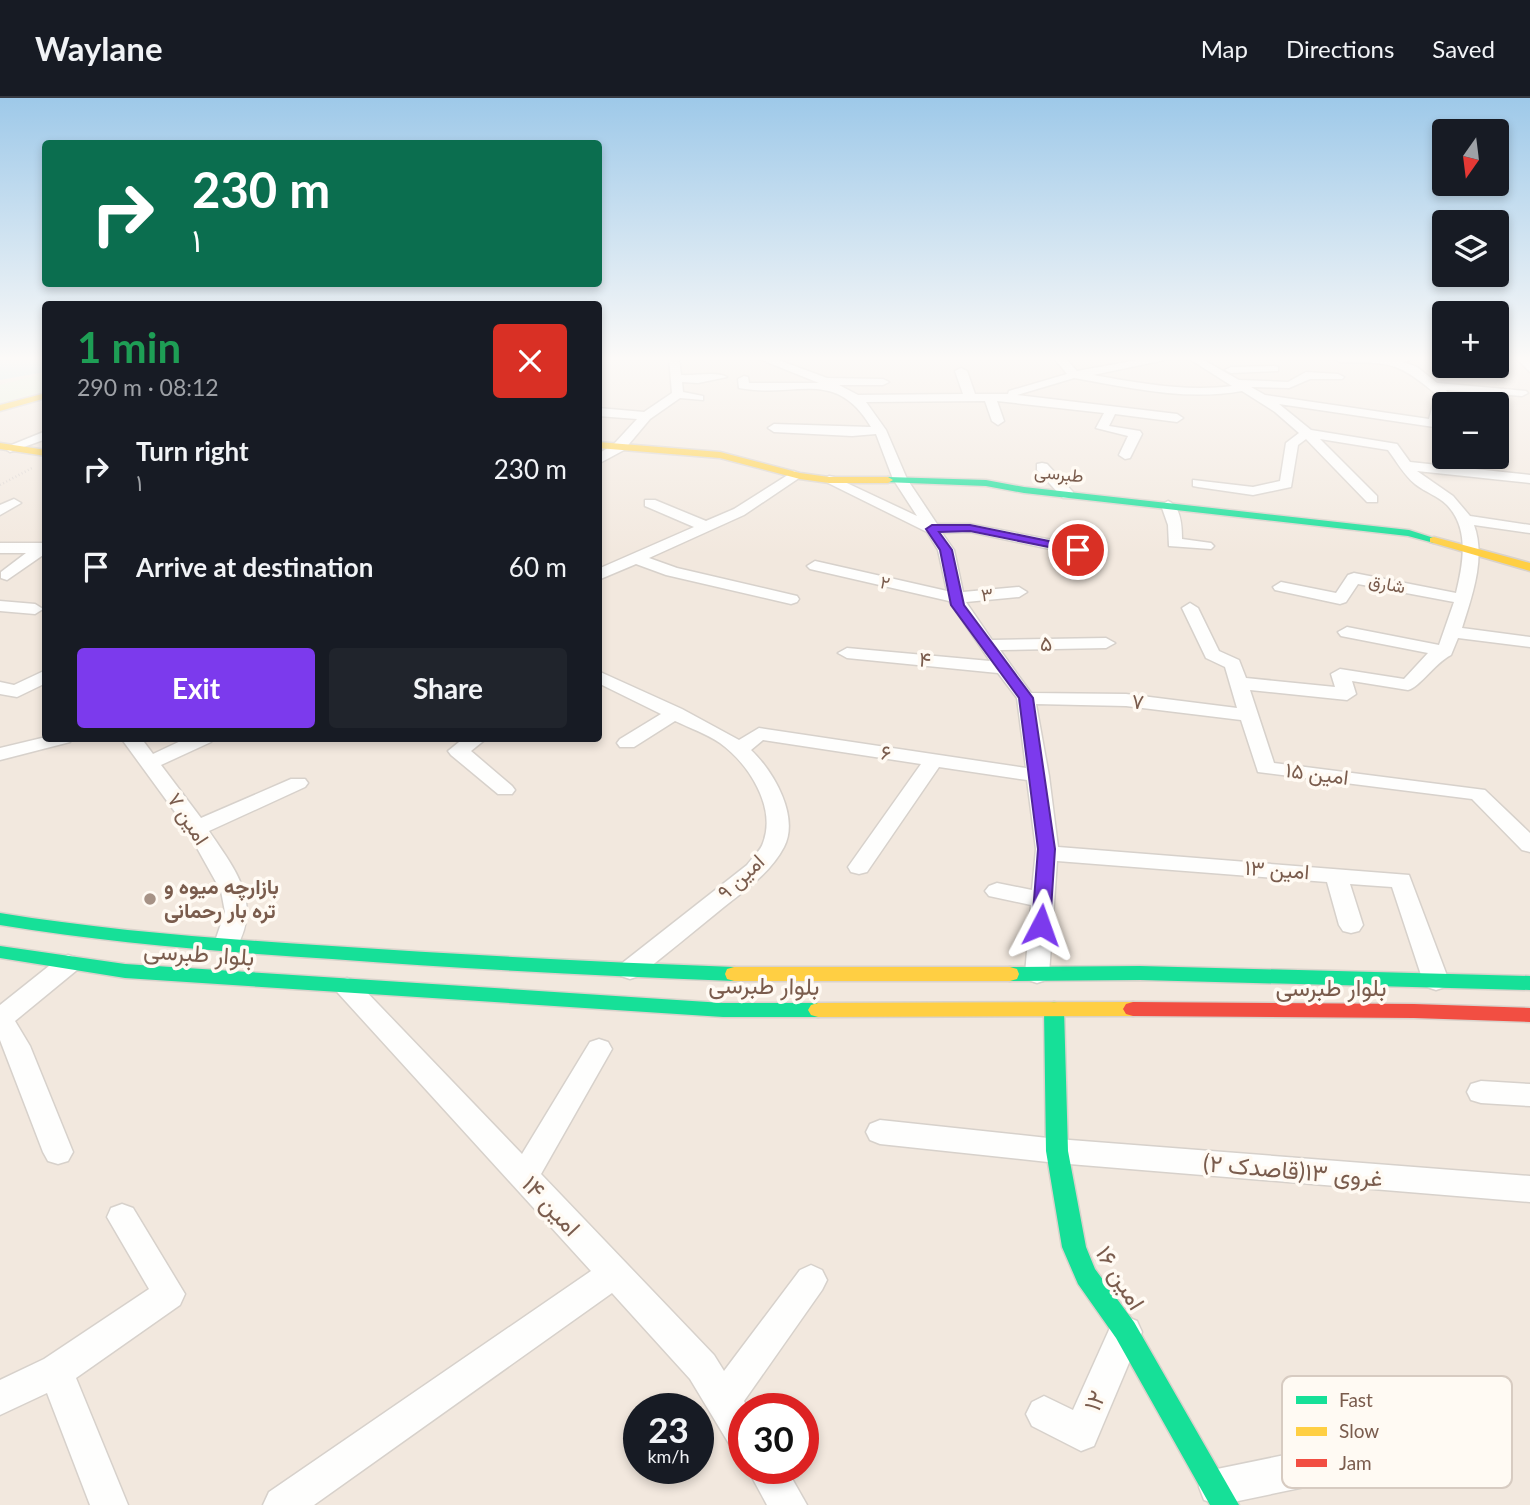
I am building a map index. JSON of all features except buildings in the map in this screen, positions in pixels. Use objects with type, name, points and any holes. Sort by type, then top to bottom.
[{"type":"main road","name":"طبرسی","points":[[602,445],[720,455],[794,475],[829,480],[900,479],[986,483],[1068,495],[1409,533],[1440,540],[1472,555],[1530,567]]},
{"type":"main road","points":[[6,451],[42,452]]},
{"type":"main road","name":"بلوار طبرسی","points":[[0,919],[66,931],[415,960],[630,970],[789,976],[1140,973],[1530,983]]},
{"type":"main road","name":"بلوار طبرسی","points":[[0,952],[125,971],[723,1010],[1414,1011],[1530,1016]]},
{"type":"main road","name":"امین ۱۶","points":[[1055,1009],[1057,1151],[1074,1247],[1086,1276],[1125,1330],[1221,1496]]},
{"type":"street","points":[[602,458],[620,447],[639,424]]},
{"type":"street","points":[[875,424],[900,479],[946,550],[958,605],[1026,698],[1039,776],[1046,853],[1037,974]]},
{"type":"street","points":[[1104,424],[1102,428],[1136,434],[1125,455]]},
{"type":"street","points":[[1296,424],[1372,499]]},
{"type":"street","points":[[774,428],[880,430]]},
{"type":"street","points":[[1198,483],[1253,491],[1286,484],[1292,443],[1308,433],[1392,447],[1419,481],[1452,502],[1468,520],[1472,555],[1463,599],[1452,632],[1445,651],[1431,658],[1408,685],[1340,674],[1347,694],[1239,683]]},
{"type":"street","points":[[6,451],[42,437]]},
{"type":"street","points":[[1406,466],[1530,479]]},
{"type":"street","points":[[1042,467],[1068,495]]},
{"type":"street","points":[[602,573],[739,512],[794,475]]},
{"type":"street","points":[[829,480],[932,529],[970,528],[1078,550]]},
{"type":"street","points":[[0,510],[14,503]]},
{"type":"street","points":[[650,503],[705,526]]},
{"type":"street","points":[[1168,505],[1175,525],[1174,543],[1206,545]]},
{"type":"street","points":[[884,506],[888,527]]},
{"type":"street","points":[[1468,520],[1530,528]]},
{"type":"street","points":[[0,548],[42,548]]},
{"type":"street","points":[[7,575],[42,549]]},
{"type":"street","points":[[635,558],[672,572],[792,599]]},
{"type":"street","name":"۲","points":[[814,566],[956,598]]},
{"type":"street","name":"شارق","points":[[1281,587],[1340,599],[1354,578],[1463,599]]},
{"type":"street","name":"۳","points":[[956,598],[1019,592]]},
{"type":"street","points":[[0,606],[40,610]]},
{"type":"street","name":"امین ۱۵","points":[[1190,608],[1212,654],[1233,664],[1265,768],[1478,794],[1530,845]]},
{"type":"street","points":[[1347,632],[1445,651]]},
{"type":"street","points":[[1452,632],[1530,642]]},
{"type":"street","name":"۵","points":[[986,645],[1106,643]]},
{"type":"street","name":"۴","points":[[847,653],[1003,668]]},
{"type":"street","points":[[0,688],[17,691],[42,677]]},
{"type":"street","name":"امین ۹","points":[[602,678],[727,739],[756,766],[769,791],[778,820],[774,845],[755,870],[630,970]]},
{"type":"street","name":"۷","points":[[1026,698],[1126,700],[1248,715]]},
{"type":"street","points":[[627,743],[675,713]]},
{"type":"street","name":"۶","points":[[739,750],[759,734],[1039,776]]},
{"type":"street","points":[[0,754],[46,742]]},
{"type":"street","name":"امین ۷","points":[[133,742],[232,886],[237,911],[226,944]]},
{"type":"street","points":[[149,763],[195,742]]},
{"type":"street","points":[[472,742],[458,751],[505,790]]},
{"type":"street","points":[[859,867],[934,760]]},
{"type":"street","points":[[195,829],[298,782]]},
{"type":"street","points":[[1504,820],[1530,820]]},
{"type":"street","name":"امین ۱۳","points":[[1046,853],[1401,880],[1436,981]]},
{"type":"street","points":[[1336,875],[1351,925]]},
{"type":"street","points":[[997,891],[1043,900]]},
{"type":"street","points":[[58,1152],[17,1046],[0,1018],[68,964]]},
{"type":"street","name":"امین ۱۴","points":[[347,987],[702,1367],[728,1409]]},
{"type":"street","points":[[524,1177],[599,1049]]},
{"type":"street","points":[[1480,1092],[1530,1095]]},
{"type":"street","name":"غروی ۱۳(قاصدک ۲)","points":[[880,1132],[1057,1151],[1530,1189]]},
{"type":"street","points":[[0,1398],[55,1371],[169,1294],[122,1217]]},
{"type":"street","points":[[282,1505],[614,1273]]},
{"type":"street","points":[[723,1401],[811,1280]]},
{"type":"street","name":"۱۲","points":[[1044,1413],[1081,1433],[1125,1330]]},
{"type":"street","points":[[55,1371],[109,1505]]},
{"type":"street","points":[[1221,1496],[1282,1479]]},
{"type":"street","points":[[775,1484],[788,1505]]},
{"type":"path","points":[[0,485],[34,467]]},
{"type":"shaded area","points":[[0,424],[42,424],[42,742],[602,742],[602,424],[1432,424],[1432,469],[1509,469],[1509,424],[1530,424],[1530,1505],[0,1505]]},
{"type":"traffic: fast","points":[[888,480],[986,483],[1024,490],[1409,533],[1434,540]]},
{"type":"traffic: fast","points":[[0,919],[114,935],[229,946],[734,974]]},
{"type":"traffic: fast","points":[[0,952],[125,971],[723,1010],[818,1010]]},
{"type":"traffic: fast","points":[[1010,974],[1140,973],[1530,983]]},
{"type":"traffic: fast","points":[[1054,1009],[1057,1151],[1074,1247],[1086,1276],[1125,1330],[1225,1505]]},
{"type":"traffic: slow","points":[[602,445],[720,455],[800,476],[829,480],[888,480]]},
{"type":"traffic: slow","points":[[0,446],[42,452]]},
{"type":"traffic: slow","points":[[1434,540],[1530,567]]},
{"type":"traffic: slow","points":[[734,974],[1010,974]]},
{"type":"traffic: slow","points":[[818,1010],[1133,1009]]},
{"type":"traffic: jam","points":[[1133,1009],[1414,1011],[1530,1015]]},
{"type":"place","name":"بازارچه میوه و تره بار رحمانی","points":[[150,899]]},
{"type":"route","points":[[1041,925],[1047,849],[1040,782],[1026,698],[958,605],[946,550],[932,529],[970,528],[1078,550]]}]
